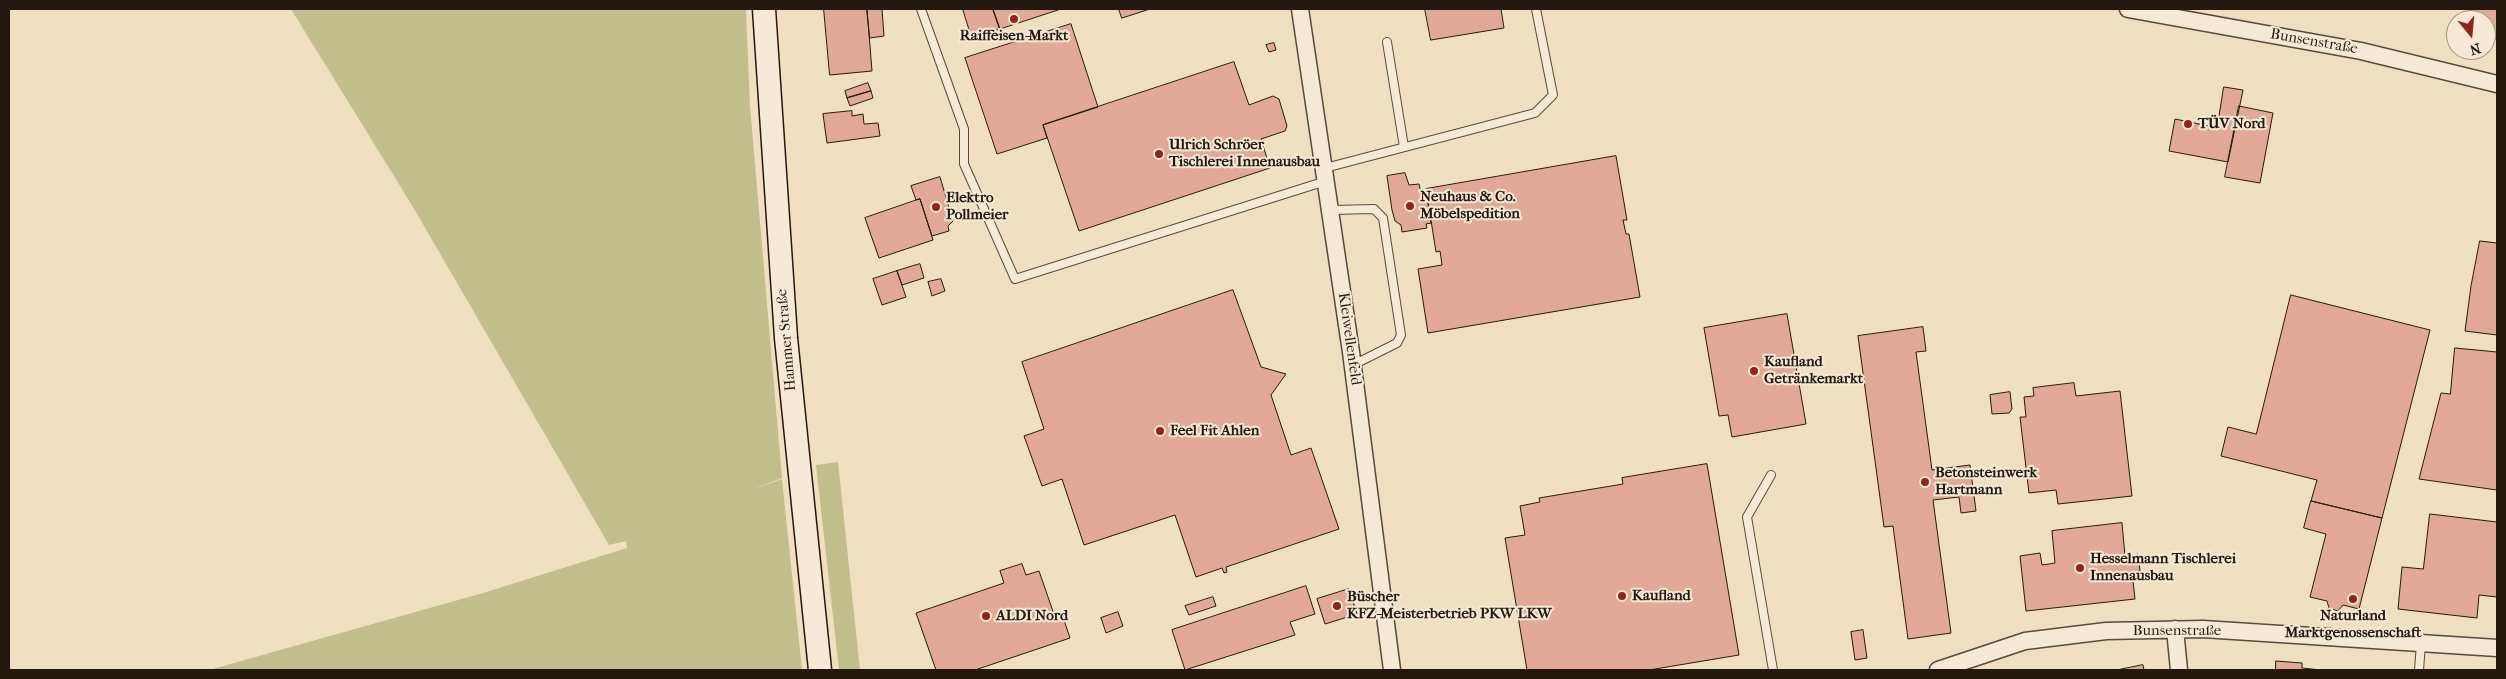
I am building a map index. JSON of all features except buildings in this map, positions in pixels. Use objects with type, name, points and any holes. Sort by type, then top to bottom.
[{"type":"main road","name":"Hammer Straße","points":[[764,9],[786,338],[820,670]]},
{"type":"street","name":"Kleiwellenfeld","points":[[1300,9],[1332,210],[1392,670]]},
{"type":"street","name":"Bunsenstraße","points":[[2128,9],[2361,51],[2497,84]]},
{"type":"street","name":"Bunsenstraße","points":[[1938,670],[2025,642],[2106,631],[2175,629],[2497,648]]},
{"type":"street","points":[[2175,629],[2179,670]]},
{"type":"lane","points":[[921,9],[964,129],[964,164],[1015,279],[1404,147],[1535,113],[1553,95],[1536,9]]},
{"type":"lane","points":[[1387,42],[1404,147]]},
{"type":"lane","points":[[1332,210],[1374,209],[1383,218],[1401,335],[1397,343],[1353,365]]},
{"type":"lane","points":[[1771,475],[1747,518],[1772,670]]},
{"type":"lane","points":[[2419,670],[2422,644]]},
{"type":"shaded area","points":[[291,9],[746,9],[750,106],[782,478],[749,491],[782,479],[802,670],[209,670],[483,593],[627,548],[626,541],[609,545],[413,207]]},
{"type":"shaded area","points":[[838,462],[860,670],[839,670],[816,465]]},
{"type":"place","name":"Raiffeisen-Markt","points":[[1014,19]]},
{"type":"place","name":"TÜV Nord","points":[[2188,124]]},
{"type":"place","name":"Ulrich Schröer Tischlerei Innenausbau","points":[[1159,154]]},
{"type":"place","name":"Neuhaus & Co. Möbelspedition","points":[[1410,206]]},
{"type":"place","name":"Elektro Pollmeier","points":[[936,207]]},
{"type":"place","name":"Kaufland Getränkemarkt","points":[[1754,371]]},
{"type":"place","name":"Feel Fit Ahlen","points":[[1160,431]]},
{"type":"place","name":"Betonsteinwerk Hartmann","points":[[1925,482]]},
{"type":"place","name":"Hesselmann Tischlerei Innenausbau","points":[[2080,568]]},
{"type":"place","name":"Kaufland","points":[[1622,596]]},
{"type":"place","name":"Naturland Marktgenossenschaft","points":[[2353,599]]},
{"type":"place","name":"Büscher KFZ-Meisterbetrieb PKW LKW","points":[[1337,606]]},
{"type":"place","name":"ALDI Nord","points":[[986,616]]}]
